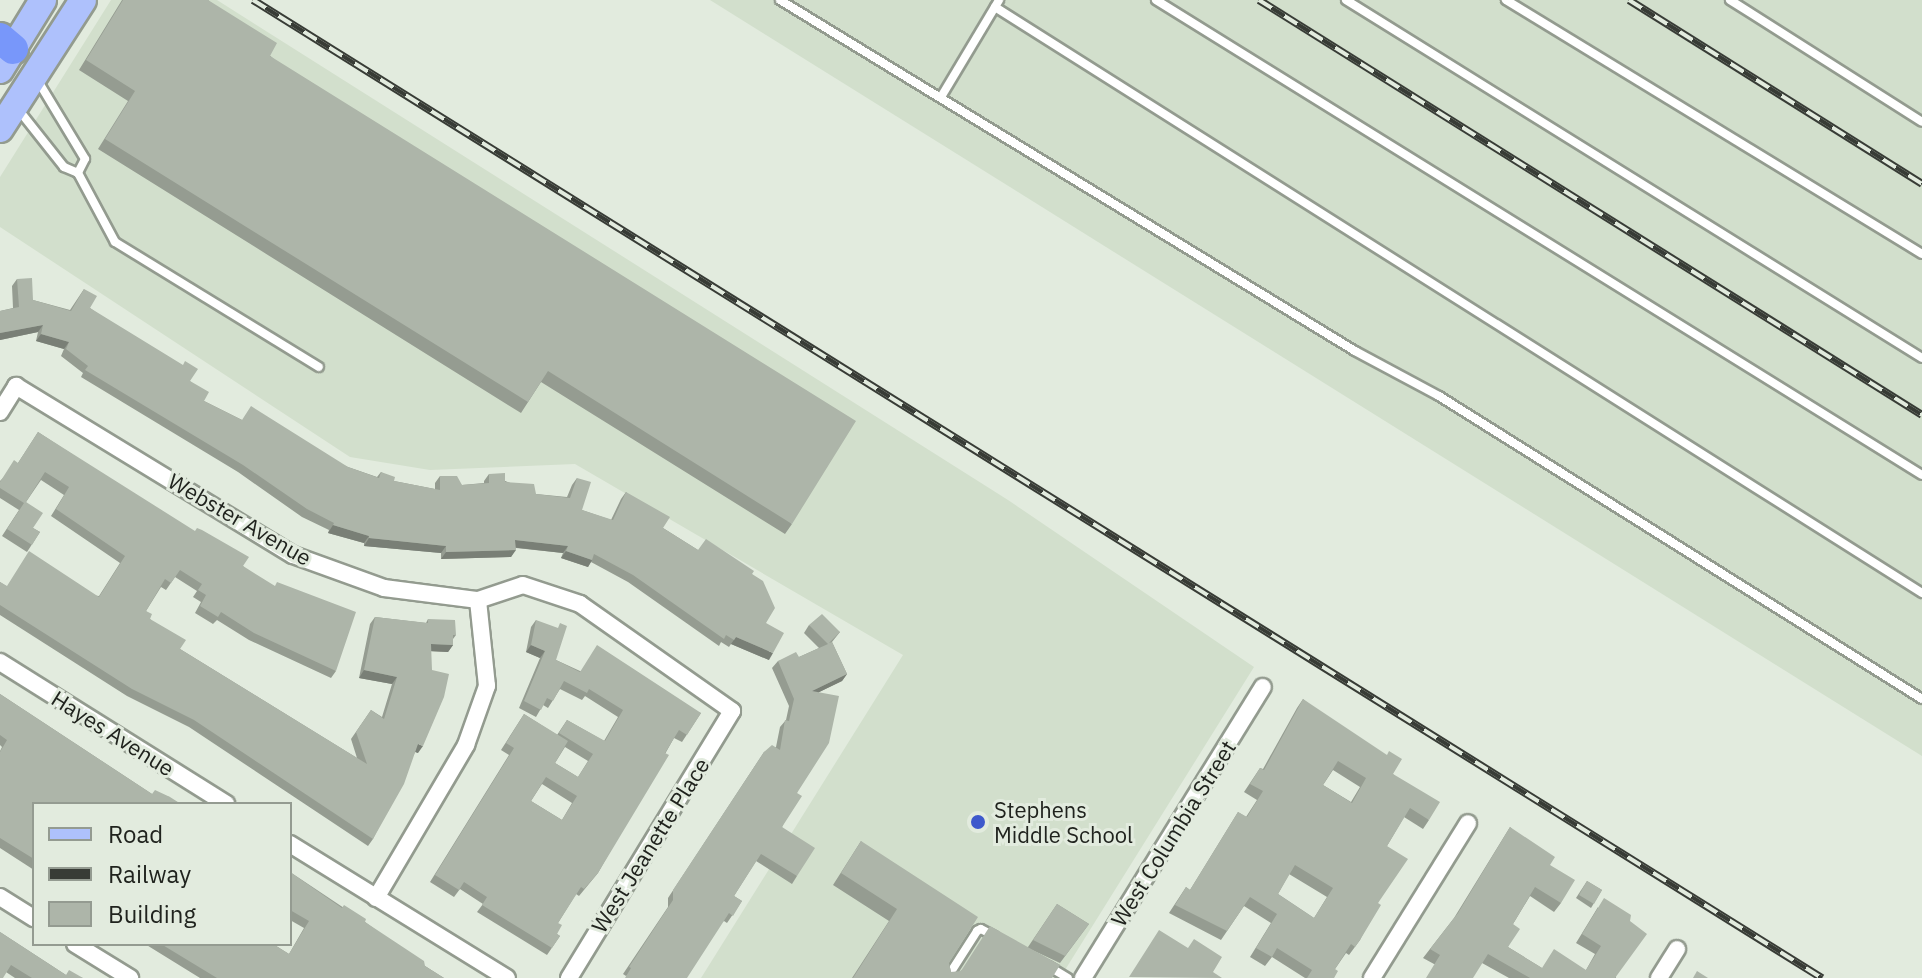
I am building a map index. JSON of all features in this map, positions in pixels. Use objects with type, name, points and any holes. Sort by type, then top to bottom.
[{"type":"main road","points":[[35,76],[4,52],[43,0]]},
{"type":"main road","points":[[0,129],[8,98],[35,76],[83,0]]},
{"type":"street","name":"Webster Avenue","points":[[0,412],[16,386],[293,555],[384,588],[478,600],[523,585],[580,604],[732,711]]},
{"type":"street","points":[[376,898],[466,745],[487,686],[478,600]]},
{"type":"street","name":"Hayes Avenue","points":[[0,662],[223,802]]},
{"type":"street","name":"West Columbia Street","points":[[1083,978],[1263,687]]},
{"type":"street","name":"West Jeanette Place","points":[[569,978],[732,711]]},
{"type":"street","points":[[1372,978],[1468,823]]},
{"type":"street","points":[[292,845],[507,978]]},
{"type":"street","points":[[0,897],[32,917]]},
{"type":"street","points":[[78,946],[130,978]]},
{"type":"street","points":[[1659,978],[1677,949]]},
{"type":"lane","points":[[780,0],[1355,351],[1439,396],[1922,699]]},
{"type":"lane","points":[[1156,0],[1922,475]]},
{"type":"lane","points":[[1346,0],[1922,358]]},
{"type":"lane","points":[[1506,0],[1922,254]]},
{"type":"lane","points":[[1730,0],[1922,122]]},
{"type":"lane","points":[[941,97],[997,4],[1922,593]]},
{"type":"lane","points":[[35,76],[55,104],[85,159],[78,173]]},
{"type":"lane","points":[[8,98],[64,167],[78,173],[115,242],[319,367]]},
{"type":"lane","points":[[947,978],[977,931],[987,931],[1004,942]]},
{"type":"lane","points":[[1042,963],[1068,978]]},
{"type":"shaded area","points":[[111,0],[217,0],[1008,500],[1254,667],[1060,978],[701,978],[903,655],[575,464],[430,470],[350,457],[0,227],[0,177]]},
{"type":"shaded area","points":[[710,0],[1922,0],[1922,756]]},
{"type":"building","points":[[123,0],[208,0],[277,43],[270,56],[856,421],[792,524],[548,371],[528,402],[105,139],[135,91],[86,60]]},
{"type":"building","points":[[32,278],[33,300],[71,311],[84,289],[97,296],[90,308],[183,365],[185,361],[198,369],[190,381],[209,392],[204,401],[242,420],[251,406],[348,467],[379,478],[381,472],[395,477],[394,481],[440,490],[440,476],[457,476],[462,485],[489,483],[489,474],[505,473],[505,482],[534,484],[536,494],[570,498],[577,478],[591,482],[582,510],[613,520],[626,492],[670,517],[663,528],[698,550],[706,539],[754,571],[752,574],[763,581],[775,608],[766,623],[784,633],[773,653],[736,637],[734,640],[726,635],[724,639],[633,575],[594,554],[592,560],[566,551],[568,546],[515,540],[516,550],[446,552],[446,546],[369,538],[333,525],[243,465],[85,370],[88,366],[66,349],[69,342],[41,334],[43,325],[0,333],[0,311],[19,307],[17,279]]},
{"type":"building","points":[[38,432],[195,531],[197,528],[202,530],[249,557],[243,566],[275,586],[277,582],[356,612],[336,671],[254,633],[221,612],[218,617],[200,606],[206,595],[198,590],[202,584],[180,570],[171,583],[165,579],[146,611],[152,614],[150,619],[186,640],[180,649],[367,764],[356,732],[371,710],[384,719],[397,677],[364,670],[375,617],[428,623],[428,619],[455,620],[453,645],[431,644],[432,670],[449,674],[444,697],[423,746],[418,744],[404,784],[373,839],[194,720],[132,689],[0,605],[0,582],[7,586],[29,551],[99,597],[125,556],[56,509],[69,487],[45,472],[26,502],[43,513],[33,528],[40,532],[32,545],[7,529],[24,503],[0,488],[0,482],[14,460],[18,463]]},
{"type":"building","points":[[822,614],[840,632],[829,643],[832,642],[847,674],[812,691],[839,696],[829,743],[797,793],[802,796],[782,827],[815,848],[797,876],[761,854],[734,896],[742,901],[733,916],[729,913],[687,978],[625,978],[673,900],[673,890],[764,752],[772,745],[780,750],[785,720],[789,721],[794,699],[778,661],[796,652],[799,657],[828,644],[809,625]]},
{"type":"building","points":[[536,620],[558,628],[560,623],[567,626],[556,660],[580,672],[597,645],[701,713],[687,735],[679,730],[665,753],[669,755],[598,873],[584,889],[581,887],[558,923],[562,925],[557,934],[560,936],[552,948],[482,905],[487,897],[464,882],[459,890],[435,875],[514,748],[506,743],[524,714],[568,741],[555,763],[578,777],[593,754],[559,733],[567,720],[605,741],[623,710],[589,689],[587,693],[564,681],[553,701],[547,698],[541,710],[524,701],[545,651],[531,645]],"holes":[[[546,777],[577,796],[562,820],[531,801]]]},
{"type":"building","points":[[0,694],[152,794],[155,790],[178,802],[32,802],[32,858],[0,838],[0,752],[7,740],[0,735]]},
{"type":"building","points":[[1303,699],[1387,755],[1389,751],[1402,759],[1393,774],[1440,802],[1429,820],[1410,808],[1387,846],[1408,859],[1378,903],[1381,905],[1360,940],[1355,947],[1351,944],[1335,969],[1338,971],[1334,978],[1307,978],[1312,970],[1277,948],[1272,957],[1256,948],[1277,914],[1250,897],[1227,931],[1175,905],[1186,887],[1190,890],[1238,812],[1247,817],[1263,791],[1250,784],[1260,768],[1264,770]],"holes":[[[1338,761],[1366,778],[1352,803],[1323,785]],[[1295,865],[1333,888],[1314,918],[1278,894]]]},
{"type":"building","points":[[1510,827],[1555,857],[1550,865],[1575,880],[1561,903],[1535,887],[1513,924],[1520,929],[1508,947],[1542,968],[1554,949],[1586,970],[1601,946],[1582,934],[1604,898],[1631,915],[1630,921],[1647,934],[1615,978],[1530,978],[1488,954],[1473,978],[1426,978],[1440,955],[1430,949],[1458,913]]},
{"type":"building","points":[[861,841],[978,917],[949,963],[951,972],[961,971],[990,926],[1060,965],[1052,978],[853,978],[897,909],[841,873]]},
{"type":"building","points":[[292,873],[342,908],[344,905],[366,919],[365,922],[444,978],[217,978],[164,946],[276,946],[289,954],[309,921],[292,911]]},
{"type":"building","points":[[1587,881],[1602,890],[1594,904],[1579,895]]},
{"type":"building","points":[[1057,904],[1089,924],[1065,956],[1033,940]]},
{"type":"building","points":[[1159,930],[1188,948],[1194,939],[1222,957],[1213,972],[1222,978],[1129,977]]},
{"type":"building","points":[[0,932],[66,975],[69,970],[83,978],[32,978],[11,965],[0,978]]},
{"type":"building","points":[[1697,971],[1708,978],[1693,978]]},
{"type":"railway","points":[[253,0],[1822,978]]},
{"type":"railway","points":[[1259,0],[1922,415]]},
{"type":"railway","points":[[1629,0],[1922,184]]},
{"type":"place","name":"Stephens Middle School","points":[[978,822]]}]
